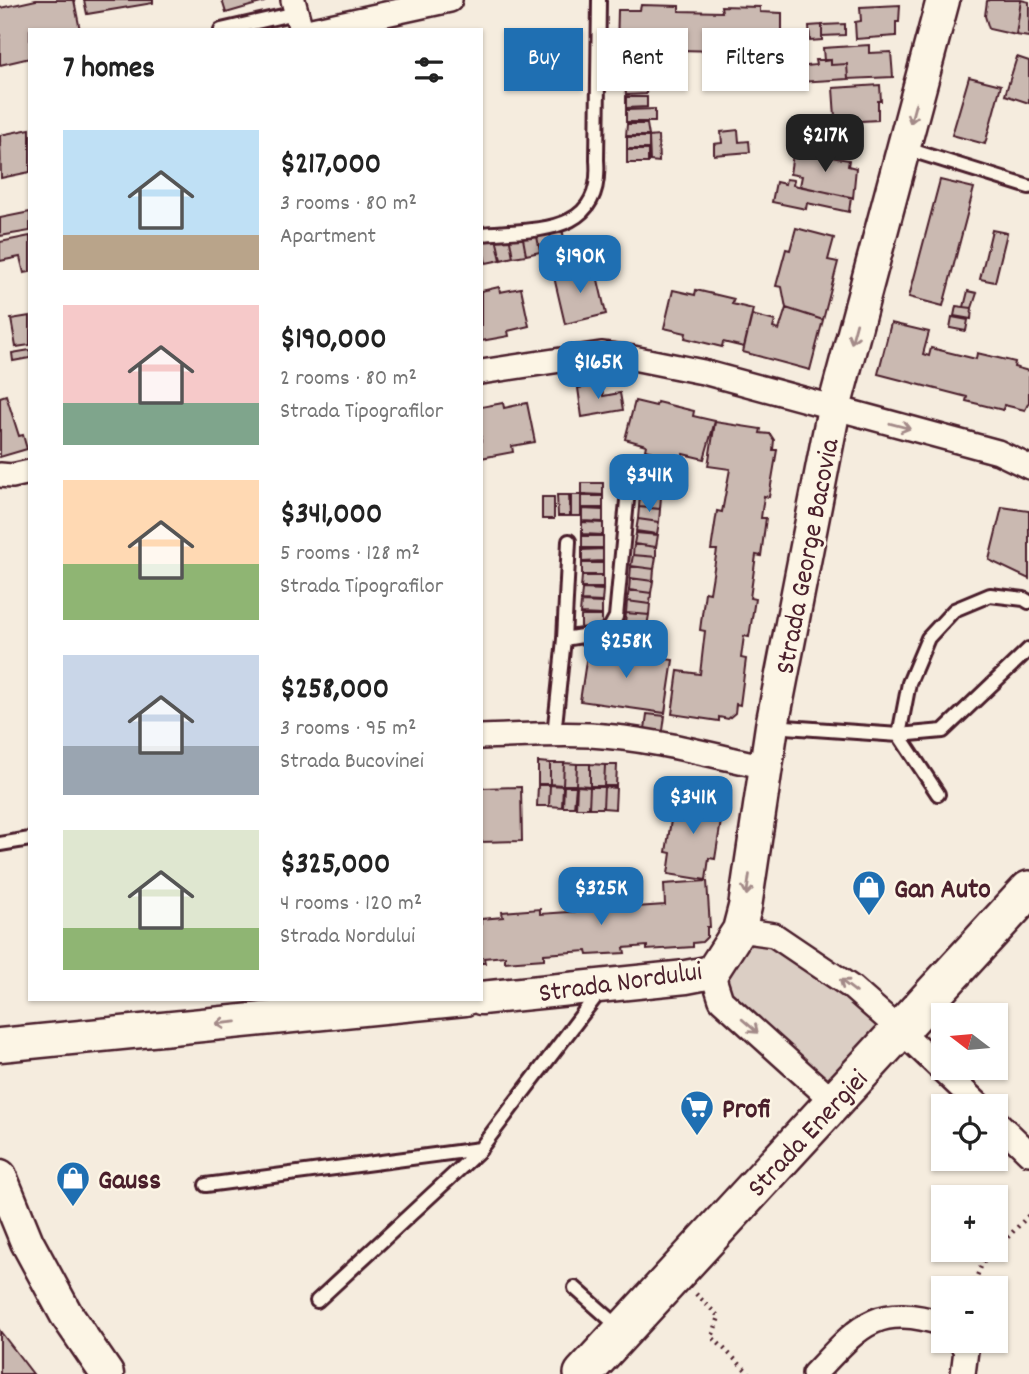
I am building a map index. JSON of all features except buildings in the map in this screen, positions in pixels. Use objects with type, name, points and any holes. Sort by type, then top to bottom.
[{"type":"main road","name":"Strada Energiei","points":[[583,1374],[1029,890]]},
{"type":"street","points":[[301,18],[450,0]]},
{"type":"street","name":"Strada George Bacovia","points":[[739,930],[745,907],[772,726],[834,408],[943,0]]},
{"type":"street","points":[[483,372],[601,355],[633,358],[703,372],[998,452],[1029,467]]},
{"type":"street","points":[[483,737],[587,734],[650,741],[765,767]]},
{"type":"street","points":[[739,930],[774,935],[851,987],[967,1094]]},
{"type":"street","name":"Strada Nordului","points":[[483,998],[686,978],[712,972],[739,930]]},
{"type":"street","points":[[712,972],[721,1000],[834,1102]]},
{"type":"street","points":[[0,1045],[445,1001]]},
{"type":"street","points":[[1008,1133],[1029,1153]]},
{"type":"street","points":[[0,1175],[27,1242],[66,1314],[107,1374]]},
{"type":"street","points":[[814,1374],[856,1329],[887,1315],[931,1320]]},
{"type":"street","points":[[963,1374],[966,1353]]},
{"type":"lane","points":[[483,234],[546,228],[573,220],[590,204],[598,181],[599,0]]},
{"type":"lane","points":[[234,28],[301,18]]},
{"type":"lane","points":[[903,148],[1029,187]]},
{"type":"lane","points":[[564,639],[600,633],[610,628],[616,617],[628,490]]},
{"type":"lane","points":[[554,735],[564,639],[569,541]]},
{"type":"lane","points":[[939,794],[899,735],[909,682],[928,638],[954,610],[990,595],[1029,602]]},
{"type":"lane","points":[[772,726],[899,735],[943,731],[1029,649]]},
{"type":"lane","points":[[0,844],[28,839]]},
{"type":"lane","points":[[317,1301],[480,1149],[604,985]]},
{"type":"lane","points":[[206,1185],[480,1149]]},
{"type":"lane","points":[[575,1288],[623,1330]]},
{"type":"path","points":[[977,1276],[982,1264],[1029,1215]]},
{"type":"path","points":[[675,1274],[719,1317],[712,1337],[750,1374]]},
{"type":"shaded area","points":[[739,930],[774,935],[900,1030],[834,1102],[721,1000]]},
{"type":"place","name":"Gan Auto","points":[[869,917]]},
{"type":"place","name":"Profi","points":[[697,1137]]},
{"type":"place","name":"Gauss","points":[[73,1208]]}]
